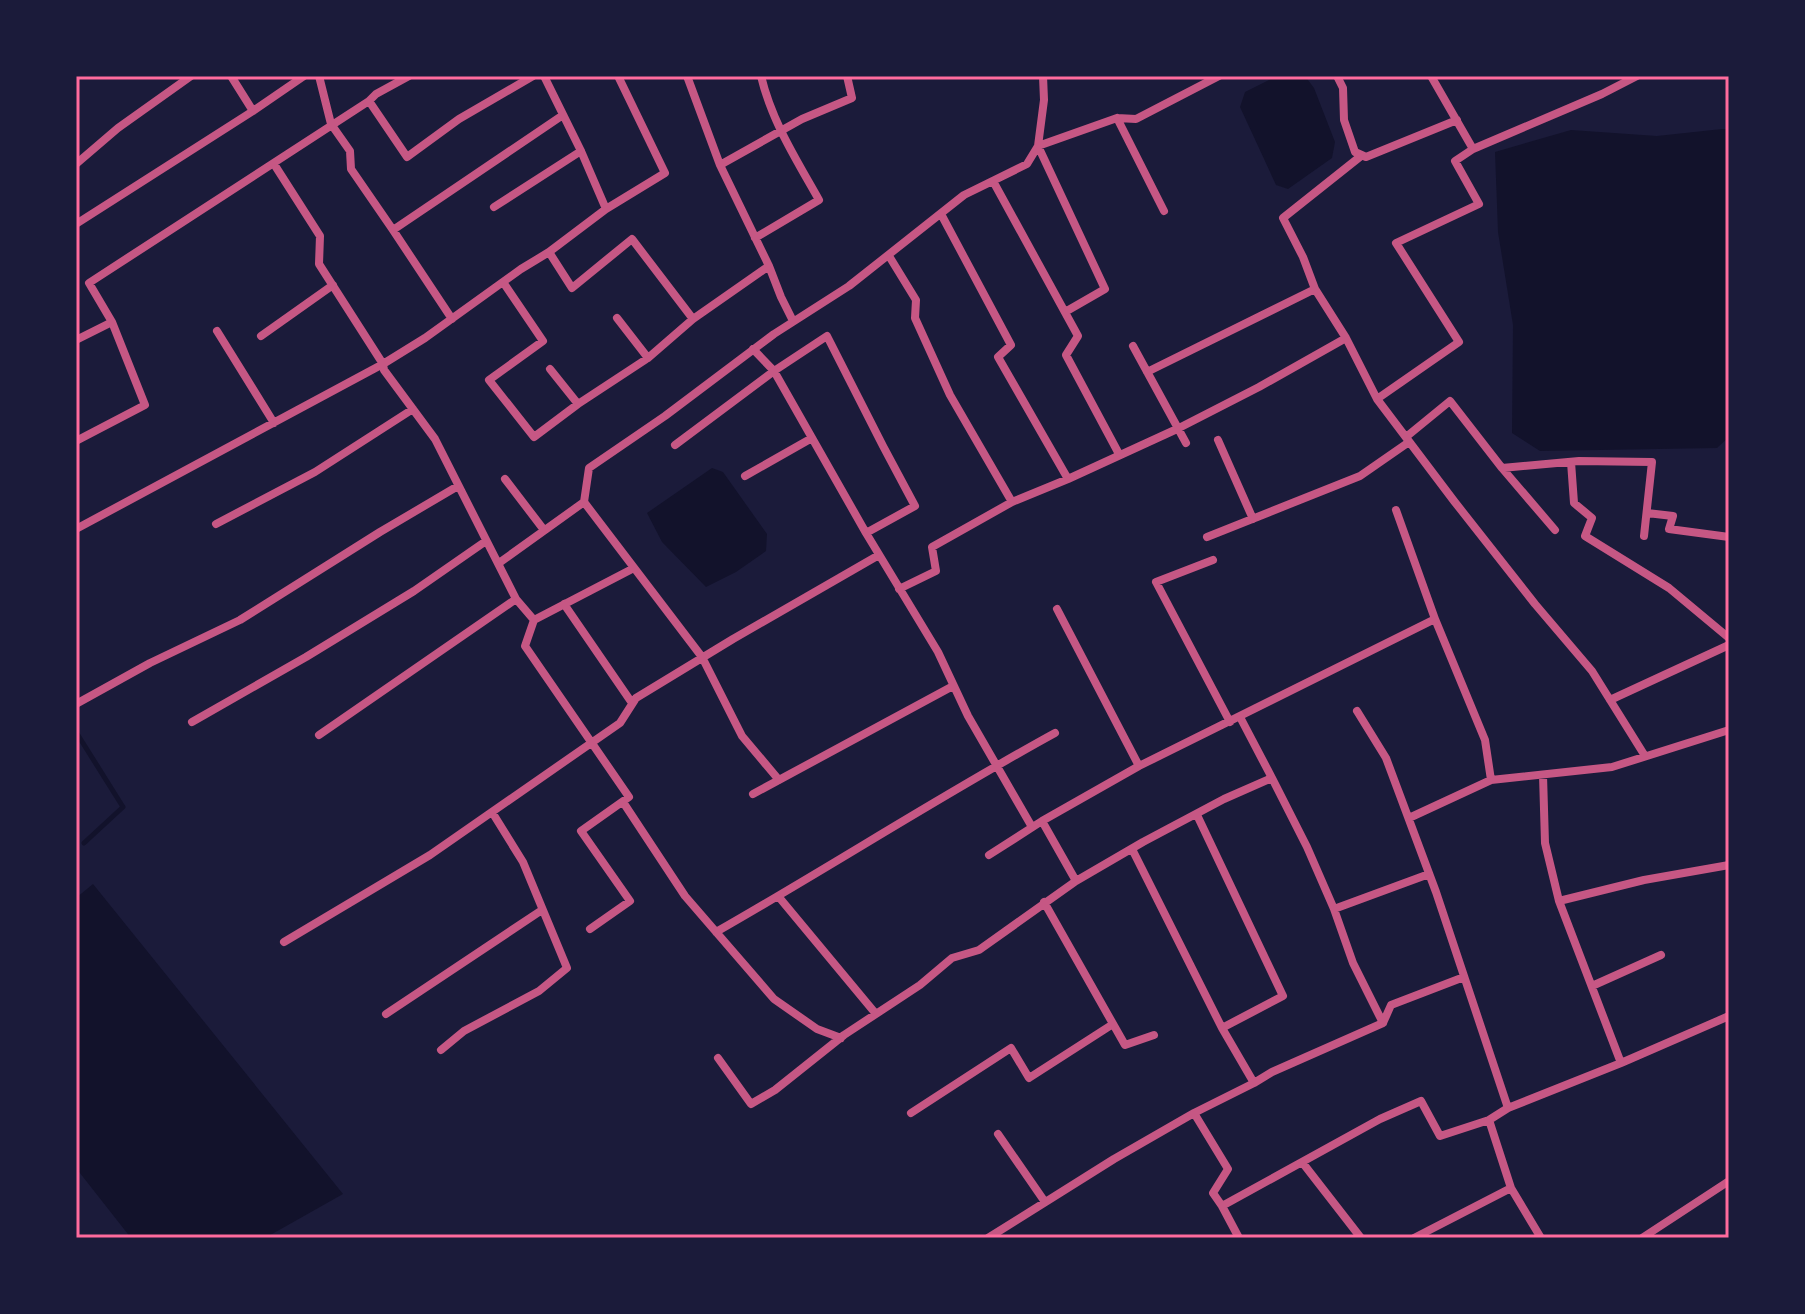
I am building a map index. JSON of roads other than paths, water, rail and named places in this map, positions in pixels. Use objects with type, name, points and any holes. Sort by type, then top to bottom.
[{"type":"street","points":[[76,164],[118,128],[191,76]]},
{"type":"street","points":[[231,76],[253,111]]},
{"type":"street","points":[[76,224],[304,76]]},
{"type":"street","points":[[319,76],[331,124],[350,151],[351,169],[452,319]]},
{"type":"street","points":[[76,441],[145,405],[112,322],[89,283],[376,94],[409,76]]},
{"type":"street","points":[[369,101],[407,157],[459,119],[533,76]]},
{"type":"street","points":[[544,76],[606,209]]},
{"type":"street","points":[[76,529],[383,364],[549,252],[606,209],[665,173],[618,76]]},
{"type":"street","points":[[687,76],[720,165],[793,321]]},
{"type":"street","points":[[755,238],[819,200],[780,131],[767,101],[761,76]]},
{"type":"street","points":[[720,165],[802,119],[852,98],[847,76]]},
{"type":"street","points":[[779,780],[742,736],[702,657],[584,502],[589,468],[793,321],[849,286],[964,195],[1027,164],[1038,146],[1044,100],[1043,76]]},
{"type":"street","points":[[1038,146],[1117,118],[1136,119],[1219,76]]},
{"type":"street","points":[[1337,76],[1343,88],[1344,120],[1355,152],[1361,156],[1366,157],[1457,120]]},
{"type":"street","points":[[1431,76],[1473,149]]},
{"type":"street","points":[[1377,399],[1459,342],[1396,243],[1479,204],[1455,161],[1473,149],[1637,76]]},
{"type":"street","points":[[393,230],[563,115]]},
{"type":"street","points":[[1117,118],[1164,211]]},
{"type":"street","points":[[1038,146],[1105,289],[1065,312]]},
{"type":"street","points":[[494,207],[581,151]]},
{"type":"street","points":[[1361,156],[1283,218],[1283,222],[1303,257],[1315,289],[1346,338],[1377,399],[1535,604],[1592,671],[1645,756]]},
{"type":"street","points":[[274,164],[320,236],[319,264],[384,370],[435,439],[516,599],[534,620]]},
{"type":"street","points":[[993,181],[1078,336],[1066,355],[1119,454]]},
{"type":"street","points":[[941,214],[1011,345],[998,357],[1068,479]]},
{"type":"street","points":[[549,252],[572,288],[632,239],[693,319]]},
{"type":"street","points":[[889,256],[916,300],[915,318],[950,395],[1012,502]]},
{"type":"street","points":[[503,282],[543,341],[489,380],[534,437],[648,358],[693,319],[769,266]]},
{"type":"street","points":[[261,336],[333,285]]},
{"type":"street","points":[[1147,372],[1315,289]]},
{"type":"street","points":[[617,318],[648,358]]},
{"type":"street","points":[[76,340],[112,322]]},
{"type":"street","points":[[217,331],[274,423]]},
{"type":"street","points":[[675,445],[774,371],[827,336],[915,506],[866,533]]},
{"type":"street","points":[[899,589],[936,571],[932,547],[1012,502],[1177,429],[1346,338]]},
{"type":"street","points":[[1133,346],[1186,443]]},
{"type":"street","points":[[753,349],[774,371],[938,652],[968,716],[1032,827]]},
{"type":"street","points":[[550,369],[578,404]]},
{"type":"street","points":[[1207,537],[1360,476],[1408,440],[1450,401],[1555,530]]},
{"type":"street","points":[[216,524],[315,472],[413,409]]},
{"type":"street","points":[[745,476],[812,438]]},
{"type":"street","points":[[1218,440],[1253,519]]},
{"type":"street","points":[[1502,468],[1571,462],[1652,462],[1644,536]]},
{"type":"street","points":[[1571,462],[1574,503],[1592,518],[1585,536],[1669,588],[1729,638]]},
{"type":"street","points":[[505,479],[544,530]]},
{"type":"street","points":[[76,704],[150,663],[240,620],[458,486]]},
{"type":"street","points":[[499,563],[584,502]]},
{"type":"street","points":[[1396,510],[1435,619],[1485,740],[1491,780]]},
{"type":"street","points":[[1647,513],[1673,516],[1669,529],[1729,537]]},
{"type":"street","points":[[192,722],[414,591],[486,541]]},
{"type":"street","points":[[284,942],[430,855],[620,723],[636,698],[879,555]]},
{"type":"street","points":[[1213,560],[1156,582],[1230,722]]},
{"type":"street","points":[[590,929],[630,901],[581,831],[629,797],[525,646],[534,620],[634,568]]},
{"type":"street","points":[[319,735],[516,599]]},
{"type":"street","points":[[564,604],[632,703]]},
{"type":"street","points":[[1057,609],[1139,766]]},
{"type":"street","points":[[989,855],[1139,766],[1435,619]]},
{"type":"street","points":[[1610,700],[1729,645]]},
{"type":"street","points":[[753,794],[953,686]]},
{"type":"street","points":[[1357,711],[1386,758],[1409,818],[1508,1108]]},
{"type":"street","points":[[1240,717],[1307,847],[1353,963],[1383,1023]]},
{"type":"street","points":[[1409,818],[1491,780],[1612,767],[1729,730]]},
{"type":"street","points":[[716,932],[1055,733]]},
{"type":"street","points":[[1543,775],[1545,843],[1559,901],[1621,1063]]},
{"type":"street","points":[[718,1058],[751,1104],[920,985],[952,958],[979,950],[1044,902],[1132,849],[1224,799],[1272,778]]},
{"type":"street","points":[[623,802],[685,896],[774,999],[817,1029],[841,1038]]},
{"type":"street","points":[[441,1050],[464,1031],[539,991],[567,968],[523,862],[492,812]]},
{"type":"street","points":[[1197,815],[1283,996],[1222,1028]]},
{"type":"street","points":[[1042,821],[1076,881]]},
{"type":"street","points":[[1132,849],[1222,1028],[1254,1083]]},
{"type":"street","points":[[1559,901],[1644,880],[1729,865]]},
{"type":"street","points":[[1334,909],[1429,874]]},
{"type":"street","points":[[778,896],[876,1014]]},
{"type":"street","points":[[1044,902],[1125,1045],[1154,1035]]},
{"type":"street","points":[[386,1014],[542,910]]},
{"type":"street","points":[[1592,986],[1661,955]]},
{"type":"street","points":[[988,1238],[1194,1113],[1272,1072],[1383,1023],[1391,1005],[1464,977]]},
{"type":"street","points":[[1222,1206],[1380,1119],[1421,1101],[1440,1136],[1489,1120],[1508,1108],[1729,1016]]},
{"type":"street","points":[[911,1113],[1011,1048],[1029,1078],[1113,1024]]},
{"type":"street","points":[[1194,1113],[1228,1169],[1213,1193],[1239,1238]]},
{"type":"street","points":[[1489,1120],[1511,1188],[1541,1238]]},
{"type":"street","points":[[998,1134],[1045,1202]]},
{"type":"street","points":[[1302,1162],[1361,1238]]},
{"type":"street","points":[[1642,1238],[1729,1181]]},
{"type":"street","points":[[1414,1238],[1511,1188]]},
{"type":"waterway","points":[[76,732],[123,807],[84,843]]}]
